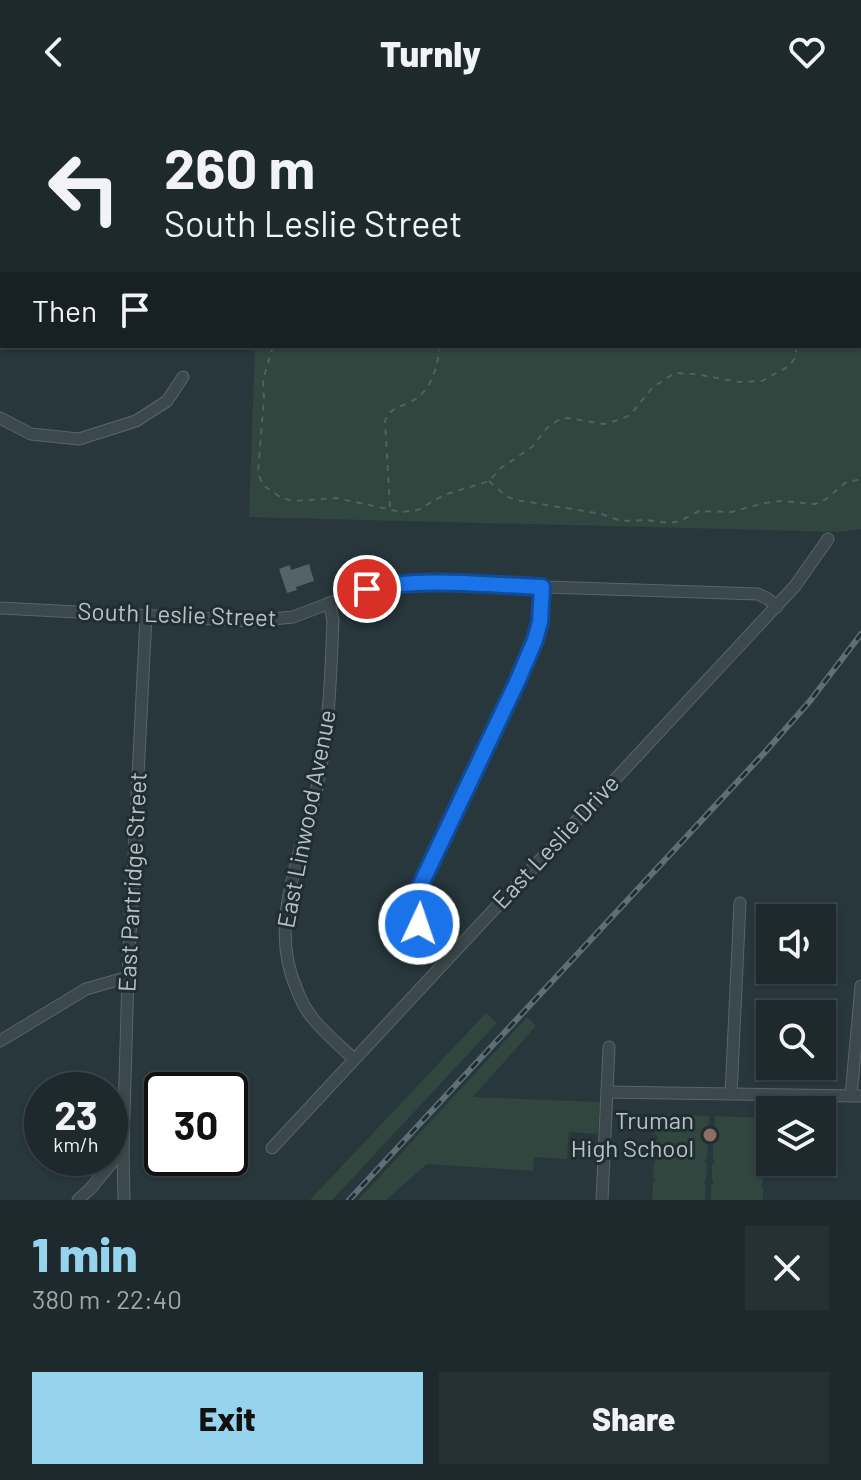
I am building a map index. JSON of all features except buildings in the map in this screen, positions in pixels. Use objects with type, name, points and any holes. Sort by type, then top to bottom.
[{"type":"street","points":[[0,418],[31,434],[79,439],[136,421],[167,401],[183,377]]},
{"type":"street","name":"East Leslie Drive","points":[[272,1148],[777,607],[828,539]]},
{"type":"street","name":"South Leslie Street","points":[[0,608],[253,621],[293,617],[367,589],[403,583],[758,594],[777,607]]},
{"type":"street","points":[[445,962],[421,931],[418,895],[535,640],[540,622],[542,587]]},
{"type":"street","name":"East Linwood Avenue","points":[[329,603],[333,620],[328,729],[313,807],[287,899],[284,943],[289,974],[303,1005],[314,1021],[354,1059]]},
{"type":"street","name":"East Partridge Street","points":[[125,1072],[146,616]]},
{"type":"street","points":[[731,1094],[740,903]]},
{"type":"street","points":[[0,1041],[86,989],[128,977]]},
{"type":"street","points":[[607,1092],[856,1096],[861,986]]},
{"type":"street","points":[[602,1200],[609,1047]]},
{"type":"street","points":[[78,1200],[101,1176]]},
{"type":"street","name":"East Partridge Street","points":[[124,1176],[124,1200]]},
{"type":"path","points":[[272,348],[263,380],[258,473],[261,482],[280,497],[292,501],[337,498],[401,512],[418,510],[444,495],[489,481],[501,468],[532,447],[547,428],[560,419],[604,424],[622,419],[635,410],[653,387],[675,373],[739,382],[762,381],[789,366],[797,348]]},
{"type":"path","points":[[390,510],[385,421],[392,410],[415,400],[425,390],[435,374],[440,348]]},
{"type":"path","points":[[489,481],[506,496],[516,500],[597,513],[621,521],[670,523],[699,511],[731,512],[773,502],[815,504],[845,483],[861,479]]},
{"type":"green space","points":[[255,348],[861,348],[861,529],[839,532],[249,517]]},
{"type":"green space","points":[[486,1013],[497,1023],[332,1200],[310,1200]]},
{"type":"green space","points":[[527,1017],[536,1026],[473,1097],[600,1102],[598,1134],[569,1132],[567,1159],[534,1157],[533,1171],[427,1164],[386,1200],[358,1200]]},
{"type":"green space","points":[[656,1114],[709,1116],[708,1137],[705,1140],[708,1144],[707,1158],[704,1161],[707,1164],[706,1179],[703,1182],[706,1185],[705,1200],[652,1200],[656,1180],[653,1177],[657,1159],[654,1155],[655,1142],[658,1138],[655,1134]]},
{"type":"green space","points":[[715,1116],[756,1118],[756,1176],[763,1176],[763,1200],[711,1200]]},
{"type":"railway","points":[[349,1200],[766,751],[810,701],[861,634]]},
{"type":"place","name":"Truman High School","points":[[710,1135]]},
{"type":"route","points":[[367,589],[403,583],[542,587],[540,622],[535,640],[421,884],[417,905],[419,924]]}]
